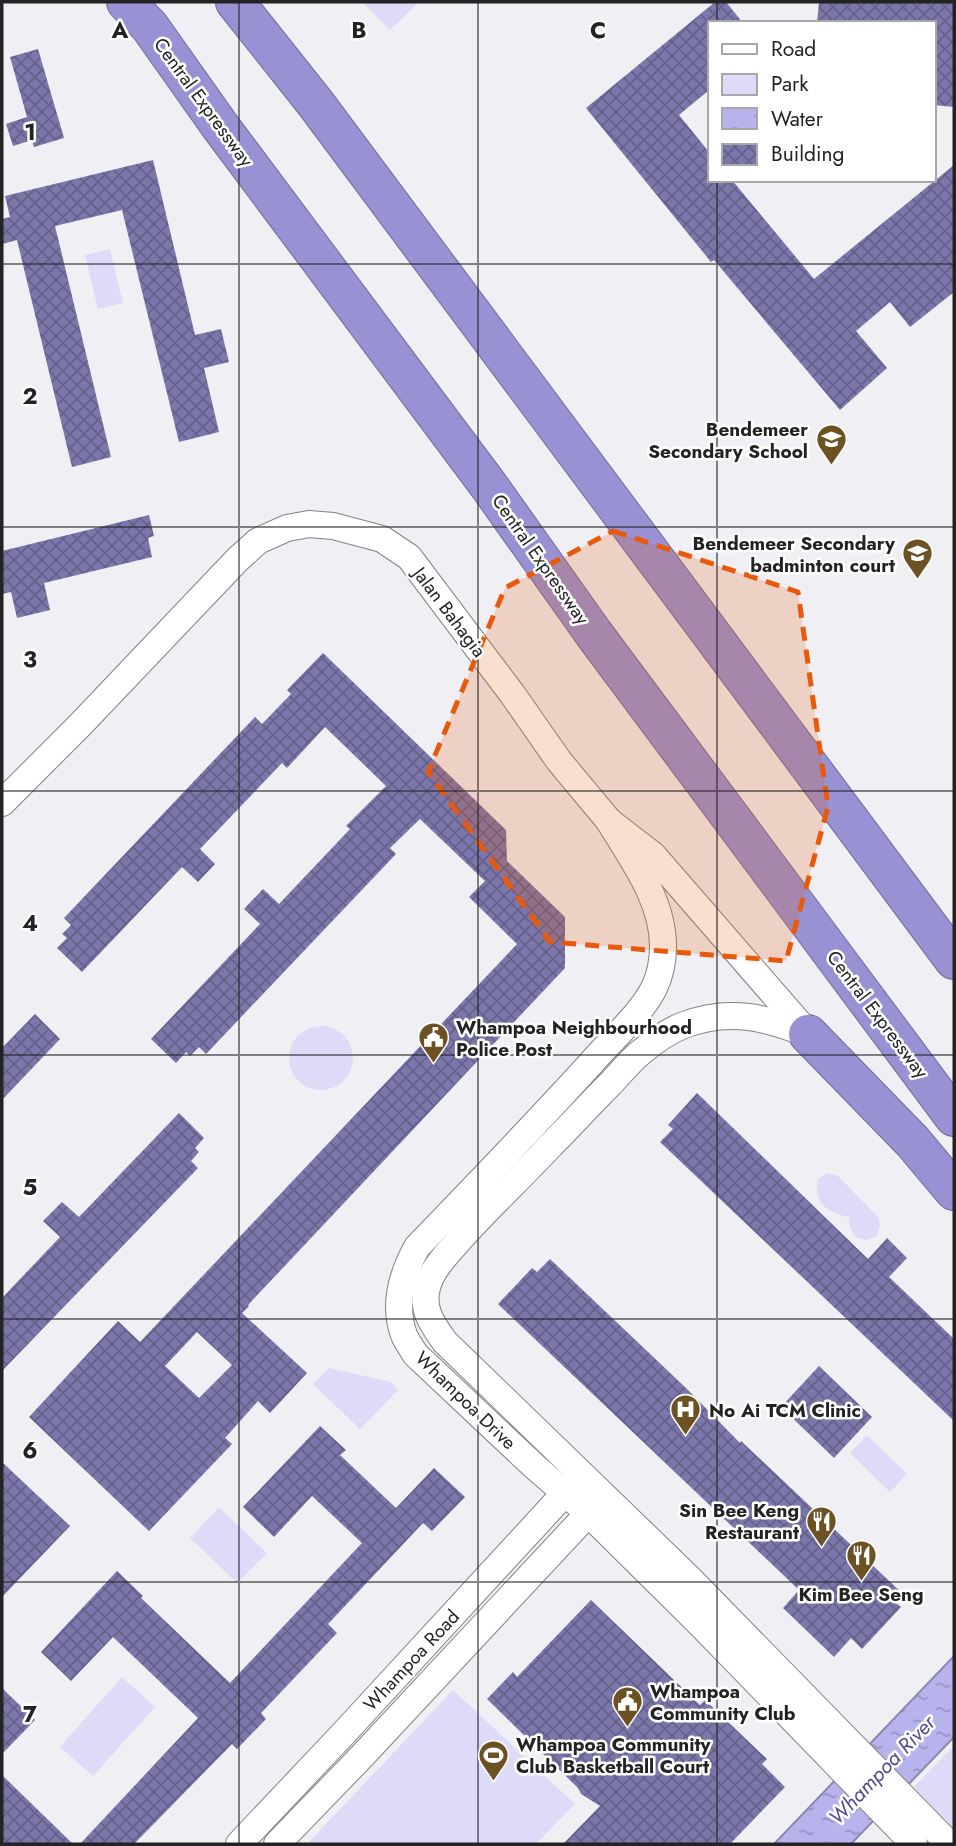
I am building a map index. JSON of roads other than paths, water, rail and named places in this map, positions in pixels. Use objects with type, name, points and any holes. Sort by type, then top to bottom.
[{"type":"highway","name":"Central Expressway","points":[[126,2],[150,27],[228,137],[489,486],[594,634],[954,1116]]},
{"type":"highway","points":[[235,2],[316,104],[954,960]]},
{"type":"highway","points":[[808,1034],[913,1142],[954,1191]]},
{"type":"street","name":"Jalan Bahagia","points":[[2,802],[258,541],[287,528],[309,524],[333,526],[382,539],[409,557],[559,761],[609,821],[653,855],[808,1034]]},
{"type":"street","name":"Whampoa Drive","points":[[609,821],[656,904],[662,926],[661,967],[654,988],[641,1007],[575,1080],[417,1247],[402,1280],[400,1314],[404,1336],[416,1355],[596,1505],[701,1625],[824,1735],[903,1814],[949,1844]]},
{"type":"street","name":"Whampoa Drive","points":[[573,1484],[437,1331],[429,1319],[425,1303],[428,1284],[437,1267],[494,1201],[637,1055],[664,1035],[684,1025],[738,1014],[763,1018],[808,1034]]},
{"type":"street","name":"Whampoa Road","points":[[239,1844],[573,1484]]},
{"type":"street","name":"Whampoa Road","points":[[276,1844],[596,1505]]},
{"type":"street","name":"Whampoa Drive","points":[[903,1814],[914,1844]]},
{"type":"water","name":"Whampoa River","points":[[954,1656],[954,1737],[851,1844],[774,1844]]},
{"type":"place","name":"Bendemeer Secondary School","points":[[831,467]]},
{"type":"place","name":"Bendemeer Secondary badminton court","points":[[918,581]]},
{"type":"place","name":"Whampoa Neighbourhood Police Post","points":[[433,1065]]},
{"type":"place","name":"No Ai TCM Clinic","points":[[686,1437]]},
{"type":"place","name":"Sin Bee Keng Restaurant","points":[[822,1548]]},
{"type":"place","name":"Kim Bee Seng","points":[[861,1582]]},
{"type":"place","name":"Whampoa Community Club","points":[[627,1729]]},
{"type":"place","name":"Whampoa Community Club Basketball Court","points":[[493,1782]]}]
